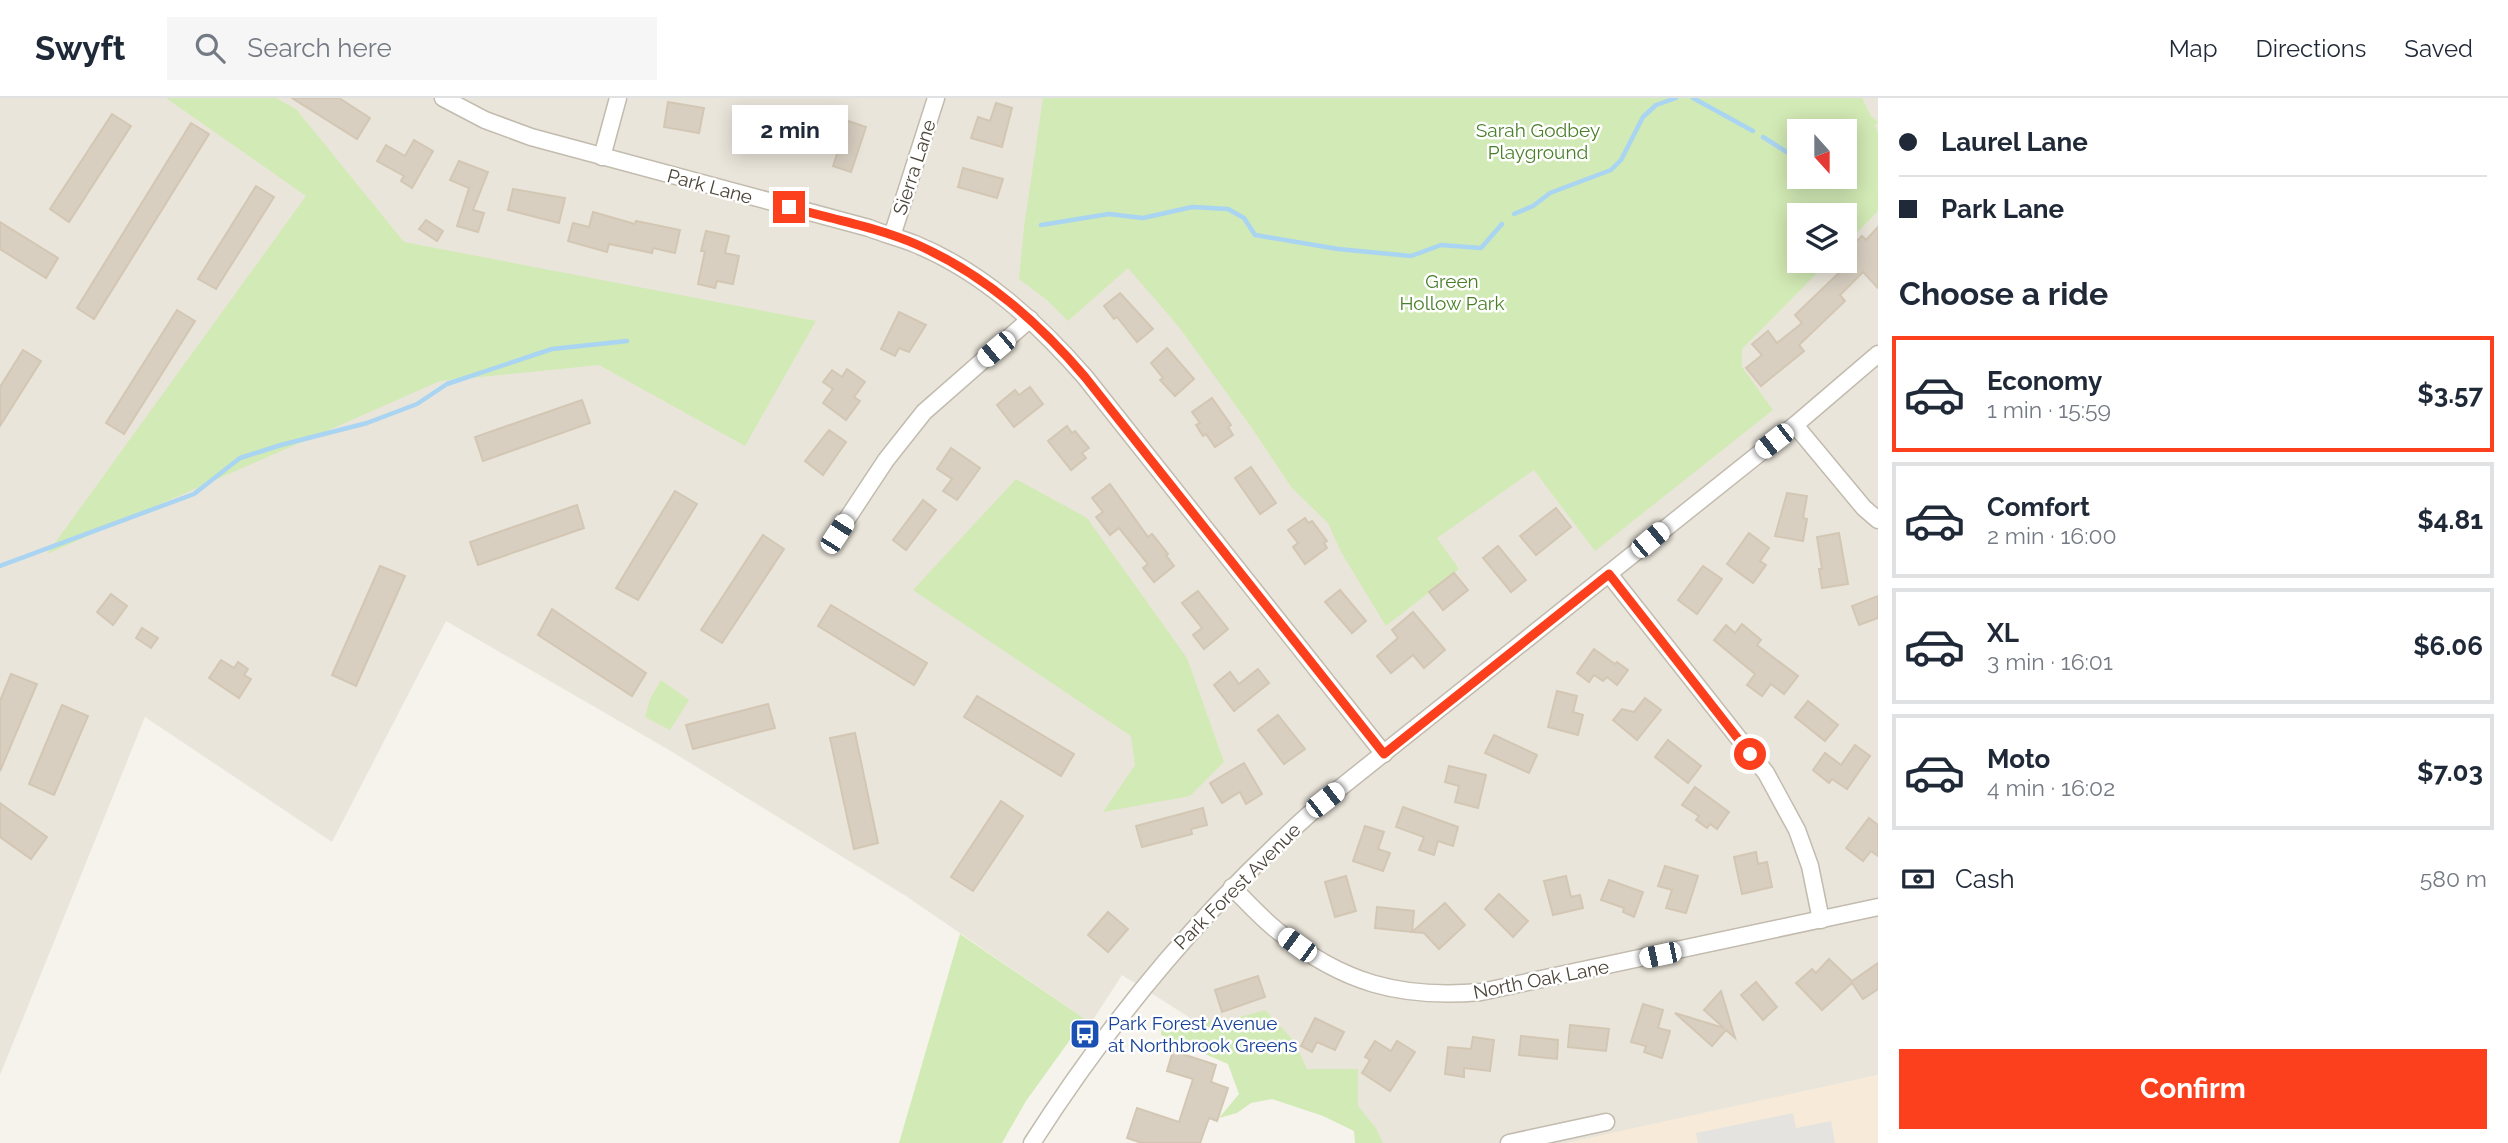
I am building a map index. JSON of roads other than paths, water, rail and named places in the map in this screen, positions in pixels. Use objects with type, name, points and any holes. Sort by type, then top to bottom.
[{"type":"street","name":"Park Lane","points":[[443,98],[485,120],[531,137],[892,236],[952,262],[996,291],[1052,339],[1085,377],[1384,754]]},
{"type":"street","points":[[602,158],[618,98]]},
{"type":"street","name":"Sierra Lane","points":[[892,236],[936,98]]},
{"type":"street","points":[[837,534],[886,460],[924,412],[1030,319]]},
{"type":"street","name":"Park Forest Avenue","points":[[1032,1143],[1075,1077],[1138,992],[1181,941],[1232,887],[1325,800],[1795,425],[1878,354]]},
{"type":"street","points":[[1795,425],[1864,508],[1878,520]]},
{"type":"street","points":[[1609,574],[1766,774],[1797,830],[1810,866],[1821,920]]},
{"type":"street","name":"North Oak Lane","points":[[1232,887],[1277,931],[1316,960],[1349,976],[1392,989],[1448,995],[1493,990],[1878,907]]},
{"type":"street","points":[[1509,1143],[1606,1122]]},
{"type":"waterway","points":[[1514,214],[1533,206],[1550,193],[1611,170],[1621,160],[1643,117],[1656,105],[1676,98]]},
{"type":"waterway","points":[[1693,98],[1753,131]]},
{"type":"waterway","points":[[1763,137],[1787,152]]},
{"type":"waterway","points":[[1041,225],[1109,214],[1143,218],[1192,207],[1228,209],[1244,218],[1255,235],[1338,249],[1411,256],[1441,245],[1481,248],[1502,224]]},
{"type":"waterway","points":[[0,566],[194,494],[240,458],[367,423],[417,404],[447,384],[552,349],[627,341]]},
{"type":"place","name":"Park Forest Avenue at Northbrook Greens","points":[[1085,1034]]},
{"type":"park label","name":"Sarah Godbey Playground","points":[[1538,141]]},
{"type":"park label","name":"Green Hollow Park","points":[[1452,292]]}]
